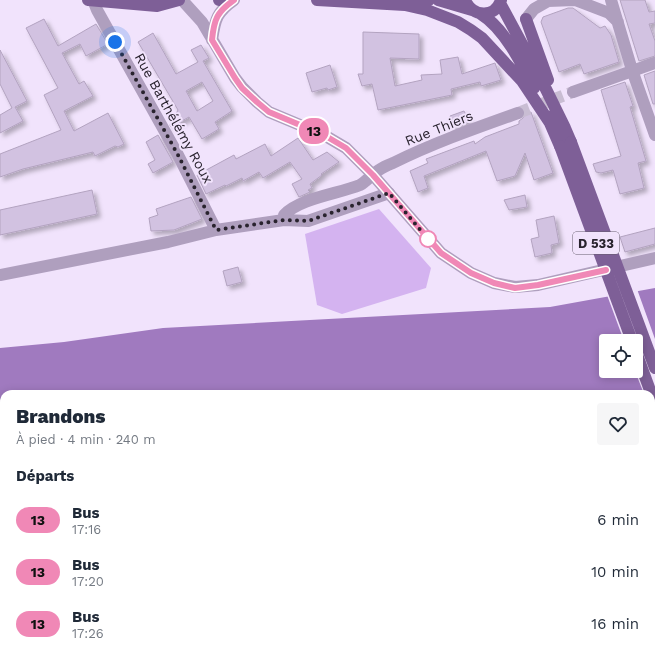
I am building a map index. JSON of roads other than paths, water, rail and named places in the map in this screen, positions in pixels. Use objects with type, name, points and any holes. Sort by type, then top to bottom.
[{"type":"main road","points":[[88,0],[157,6],[181,0]]},
{"type":"main road","points":[[317,0],[405,5],[427,10],[458,22],[482,38],[522,81],[565,144]]},
{"type":"main road","points":[[405,5],[429,0]]},
{"type":"main road","points":[[438,0],[492,11],[500,1],[565,128]]},
{"type":"main road","points":[[473,8],[497,26],[511,47],[530,81],[550,123]]},
{"type":"main road","points":[[526,19],[565,128],[565,144]]},
{"type":"main road","name":"D 533","points":[[565,144],[630,334]]},
{"type":"main road","name":"D 533","points":[[565,144],[655,368]]},
{"type":"main road","points":[[643,371],[650,390]]},
{"type":"street","name":"Rue Barthélémy Roux","points":[[95,0],[95,5],[178,155],[216,230]]},
{"type":"street","points":[[181,0],[202,22],[238,83],[257,102],[269,112],[334,140],[346,148],[373,175],[441,253],[471,273],[494,283],[515,288],[538,285],[655,258]]},
{"type":"street","points":[[212,40],[216,18],[225,6],[234,0]]},
{"type":"street","points":[[526,19],[534,9],[548,1],[576,0],[609,13],[618,23]]},
{"type":"street","points":[[611,0],[632,70],[655,135]]},
{"type":"street","points":[[573,92],[655,62]]},
{"type":"street","name":"Rue Thiers","points":[[284,220],[284,216],[287,212],[296,207],[361,184],[383,167],[518,113]]},
{"type":"street","points":[[0,275],[168,242],[216,230],[284,220],[308,221],[389,193]]},
{"type":"tunnel","points":[[518,113],[573,92]]}]
